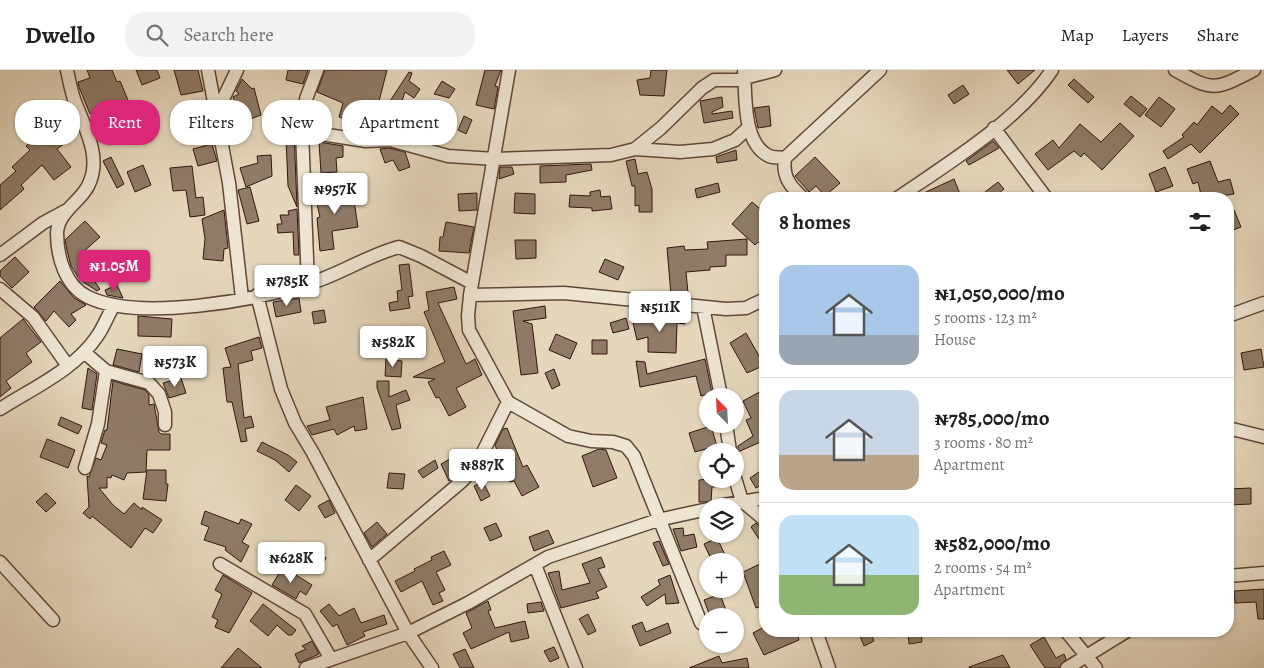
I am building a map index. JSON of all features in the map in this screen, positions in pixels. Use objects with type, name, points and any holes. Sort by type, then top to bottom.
[{"type":"street","points":[[67,70],[74,99],[89,134],[94,161],[88,186],[67,210],[57,231],[61,264],[71,283],[88,297],[114,305],[140,309],[180,309],[308,284],[399,247],[420,256],[471,289],[564,293],[726,309],[746,308],[759,302]]},
{"type":"street","points":[[208,70],[213,100]]},
{"type":"street","points":[[223,100],[237,70]]},
{"type":"street","points":[[306,100],[317,70]]},
{"type":"street","points":[[508,70],[495,159],[471,289],[468,316],[469,330],[508,402],[568,436],[591,441],[613,442],[626,446],[634,456],[658,520],[699,618]]},
{"type":"street","points":[[634,149],[662,128],[714,80],[775,70]]},
{"type":"street","points":[[797,192],[789,184],[783,170],[784,158],[880,70]]},
{"type":"street","points":[[906,192],[994,128],[1041,86],[1052,70]]},
{"type":"street","points":[[1175,70],[1206,86],[1217,88],[1254,70]]},
{"type":"street","points":[[744,74],[748,128],[759,146],[769,156],[784,158]]},
{"type":"street","points":[[332,136],[366,141],[390,140],[448,156],[495,159],[611,155],[634,149],[680,152],[713,149],[734,140],[748,128]]},
{"type":"street","points":[[994,128],[1042,192]]},
{"type":"street","points":[[222,145],[229,183],[242,298]]},
{"type":"street","points":[[303,145],[308,284]]},
{"type":"street","points":[[0,255],[43,223],[67,210]]},
{"type":"street","points":[[0,289],[33,317],[68,366]]},
{"type":"street","points":[[257,295],[281,389],[295,423],[313,452],[408,633],[432,668]]},
{"type":"street","points":[[1234,314],[1264,303]]},
{"type":"street","points":[[0,408],[68,366],[84,352],[97,336],[114,305]]},
{"type":"street","points":[[703,307],[719,388]]},
{"type":"street","points":[[84,352],[106,371],[149,383],[159,394],[165,425]]},
{"type":"street","points":[[85,468],[98,424],[106,371]]},
{"type":"street","points":[[369,560],[461,482],[476,466],[508,402]]},
{"type":"street","points":[[1234,430],[1264,437]]},
{"type":"street","points":[[744,501],[759,499]]},
{"type":"street","points":[[744,503],[759,515]]},
{"type":"street","points":[[306,668],[408,633],[468,603],[548,557],[658,520],[699,511]]},
{"type":"street","points":[[0,562],[53,620]]},
{"type":"street","points":[[220,564],[304,614],[331,659]]},
{"type":"street","points":[[534,564],[576,668]]},
{"type":"street","points":[[1234,576],[1264,573]]},
{"type":"street","points":[[818,637],[828,668]]},
{"type":"street","points":[[1070,637],[1096,668]]},
{"type":"street","points":[[1067,668],[1117,637]]},
{"type":"building","points":[[87,70],[112,70],[117,82],[120,81],[128,100],[90,100],[90,114],[78,82],[90,78]]},
{"type":"building","points":[[136,70],[157,70],[160,78],[142,85]]},
{"type":"building","points":[[174,70],[198,70],[203,91],[181,95]]},
{"type":"building","points":[[288,70],[308,70],[303,84],[286,80]]},
{"type":"building","points":[[325,70],[387,70],[379,100],[342,100],[342,103],[317,92]]},
{"type":"building","points":[[485,70],[501,70],[495,86],[498,87],[494,109],[476,105]]},
{"type":"building","points":[[651,70],[667,70],[664,96],[640,95],[637,80],[650,78]]},
{"type":"building","points":[[1007,70],[1035,70],[1018,84]]},
{"type":"building","points":[[409,72],[412,73],[409,81],[420,89],[414,98],[405,92],[402,100],[391,100]]},
{"type":"building","points":[[242,79],[252,89],[254,88],[261,115],[252,118],[252,100],[234,100],[233,97],[239,94],[236,91]]},
{"type":"building","points":[[1074,79],[1094,97],[1088,103],[1068,85]]},
{"type":"building","points":[[442,81],[455,89],[449,98],[434,94]]},
{"type":"building","points":[[963,85],[969,94],[954,104],[948,95]]},
{"type":"building","points":[[1131,96],[1147,109],[1140,117],[1124,104]]},
{"type":"building","points":[[722,97],[723,107],[712,112],[712,114],[732,111],[733,118],[704,123],[700,101]]},
{"type":"building","points":[[1159,97],[1175,109],[1161,127],[1145,115]]},
{"type":"building","points":[[1230,105],[1239,114],[1200,153],[1191,144],[1168,159],[1163,151],[1184,137],[1182,135],[1194,122],[1197,125],[1212,106],[1222,114]]},
{"type":"building","points":[[342,106],[342,118],[339,117]]},
{"type":"building","points":[[769,106],[771,126],[758,128],[754,108]]},
{"type":"building","points":[[464,116],[472,120],[466,134],[458,130]]},
{"type":"building","points":[[1120,123],[1134,136],[1102,170],[1084,153],[1081,157],[1074,151],[1048,170],[1035,154],[1053,140],[1059,148],[1080,124],[1101,142]]},
{"type":"building","points":[[993,141],[999,148],[969,165],[966,161]]},
{"type":"building","points":[[62,145],[57,149],[71,167],[54,180],[42,165],[21,185],[24,189],[0,210],[0,185],[16,171],[12,167],[30,150],[26,146]]},
{"type":"building","points":[[212,145],[217,161],[198,166],[193,149]]},
{"type":"building","points":[[286,145],[295,145],[297,207],[288,186]]},
{"type":"building","points":[[319,145],[343,146],[343,157],[336,158],[337,172],[321,173]]},
{"type":"building","points":[[389,148],[405,152],[410,167],[399,171],[393,160],[385,163],[380,149]]},
{"type":"building","points":[[736,150],[737,160],[717,163],[716,157]]},
{"type":"building","points":[[271,155],[272,176],[246,187],[240,168],[258,163],[257,156]]},
{"type":"building","points":[[111,157],[124,184],[117,188],[103,161]]},
{"type":"building","points":[[815,157],[840,183],[830,192],[821,192],[816,186],[809,192],[795,176]]},
{"type":"building","points":[[635,159],[638,174],[647,172],[652,189],[652,212],[639,212],[639,205],[635,206],[635,186],[632,186],[626,161]]},
{"type":"building","points":[[1210,161],[1218,182],[1230,179],[1233,192],[1200,192],[1198,182],[1193,184],[1187,169]]},
{"type":"building","points":[[591,164],[592,170],[566,175],[566,182],[540,183],[540,166]]},
{"type":"building","points":[[143,165],[151,185],[135,192],[127,172]]},
{"type":"building","points":[[192,166],[196,198],[203,197],[205,215],[190,217],[186,190],[173,191],[170,168]]},
{"type":"building","points":[[500,167],[512,167],[514,174],[499,179]]},
{"type":"building","points":[[1165,167],[1173,186],[1156,192],[1149,174]]},
{"type":"building","points":[[954,179],[959,192],[926,192]]},
{"type":"building","points":[[998,182],[1004,189],[1000,192],[985,192]]},
{"type":"building","points":[[718,183],[720,192],[697,198],[695,189]]},
{"type":"building","points":[[250,187],[259,221],[247,224],[238,190]]},
{"type":"building","points":[[352,187],[358,227],[332,231],[334,249],[320,251],[317,218],[320,217],[315,195]]},
{"type":"building","points":[[600,190],[601,197],[610,196],[612,209],[592,211],[592,208],[569,207],[570,195],[590,196],[590,192]]},
{"type":"building","points":[[477,193],[477,210],[459,211],[458,194]]},
{"type":"building","points":[[515,193],[535,194],[535,214],[514,213]]},
{"type":"building","points":[[752,202],[759,208],[759,243],[755,245],[732,224]]},
{"type":"building","points":[[297,209],[299,255],[294,255],[293,232],[278,233],[277,224],[282,224],[280,215],[289,215],[288,211]]},
{"type":"building","points":[[224,210],[228,248],[224,249],[223,261],[203,259],[205,239],[202,219]]},
{"type":"building","points":[[1234,210],[1241,227],[1234,230]]},
{"type":"building","points":[[85,221],[100,237],[83,252],[93,267],[87,271],[100,289],[97,291],[80,280],[71,266],[65,240]]},
{"type":"building","points":[[446,222],[474,227],[469,253],[439,251],[440,237],[443,237]]},
{"type":"building","points":[[747,239],[747,255],[726,255],[726,266],[710,267],[710,270],[686,272],[688,293],[671,295],[667,248],[684,246],[685,250],[708,249],[707,242]]},
{"type":"building","points":[[515,240],[536,240],[536,258],[516,259]]},
{"type":"building","points":[[15,257],[29,272],[12,288],[0,276],[0,271]]},
{"type":"building","points":[[605,259],[624,267],[618,280],[599,272]]},
{"type":"building","points":[[409,264],[413,296],[408,297],[410,308],[390,311],[389,303],[398,301],[397,291],[402,290],[399,265]]},
{"type":"building","points":[[60,281],[74,298],[86,305],[71,314],[76,320],[69,327],[54,311],[46,321],[34,307]]},
{"type":"building","points":[[117,285],[123,298],[107,295],[105,290]]},
{"type":"building","points":[[454,287],[457,299],[438,303],[466,364],[475,359],[482,375],[456,388],[466,407],[449,416],[439,397],[436,398],[428,382],[435,379],[413,377],[445,362],[424,312],[429,310],[426,292]]},
{"type":"building","points":[[299,298],[301,312],[276,317],[273,302]]},
{"type":"building","points":[[545,306],[546,318],[523,321],[532,324],[538,373],[521,375],[513,311]]},
{"type":"building","points":[[324,310],[326,322],[314,324],[312,312]]},
{"type":"building","points":[[673,314],[686,315],[685,324],[677,323],[676,353],[648,352],[648,337],[637,340],[633,323]]},
{"type":"building","points":[[138,316],[172,319],[171,337],[138,336]]},
{"type":"building","points":[[626,318],[629,329],[613,333],[610,323]]},
{"type":"building","points":[[23,319],[41,342],[26,353],[32,362],[6,381],[11,388],[0,397],[0,338]]},
{"type":"building","points":[[746,333],[759,356],[759,368],[747,373],[730,343]]},
{"type":"building","points":[[556,334],[577,343],[570,359],[549,350]]},
{"type":"building","points":[[259,337],[262,348],[251,351],[253,360],[238,364],[244,418],[251,416],[254,427],[245,429],[247,441],[241,442],[232,402],[227,402],[223,368],[231,367],[225,348]]},
{"type":"building","points":[[592,340],[607,340],[607,354],[592,354]]},
{"type":"building","points":[[117,349],[142,354],[139,372],[113,365]]},
{"type":"building","points":[[195,349],[199,368],[178,372],[175,354]]},
{"type":"building","points":[[1261,349],[1264,367],[1244,370],[1241,353]]},
{"type":"building","points":[[386,359],[402,361],[401,377],[385,376]]},
{"type":"building","points":[[705,359],[711,388],[699,388],[696,376],[640,387],[636,361],[645,362],[647,374]]},
{"type":"building","points":[[88,368],[97,374],[92,410],[82,408]]},
{"type":"building","points":[[554,369],[560,385],[552,389],[545,373]]},
{"type":"building","points":[[181,378],[186,393],[169,398],[163,383]]},
{"type":"building","points":[[113,381],[145,390],[149,395],[149,405],[154,404],[159,432],[161,434],[170,434],[170,450],[147,450],[146,472],[127,473],[124,480],[112,475],[111,478],[107,477],[107,488],[99,488],[113,505],[124,514],[134,503],[142,510],[142,507],[162,520],[153,533],[145,528],[131,548],[92,516],[90,519],[83,513],[89,507],[87,476],[89,477],[96,458],[101,460],[107,445],[101,443],[105,430],[107,430]]},
{"type":"building","points":[[377,381],[389,381],[389,397],[406,390],[410,400],[396,405],[401,428],[392,430],[377,388]]},
{"type":"building","points":[[759,392],[759,443],[744,449],[742,443],[753,436],[746,420],[751,418],[744,400]]},
{"type":"building","points":[[363,397],[367,429],[355,431],[354,426],[337,435],[334,429],[312,435],[307,426],[330,420],[326,407]]},
{"type":"building","points":[[61,417],[82,426],[78,434],[58,425]]},
{"type":"building","points":[[507,428],[523,467],[527,465],[539,487],[522,496],[514,481],[510,482],[495,445],[503,429]]},
{"type":"building","points":[[699,430],[699,433],[713,433],[716,443],[699,443],[699,451],[695,452],[689,433]]},
{"type":"building","points":[[47,439],[75,450],[68,468],[40,457]]},
{"type":"building","points":[[262,442],[288,455],[297,462],[289,472],[275,460],[257,451]]},
{"type":"building","points":[[599,449],[606,450],[617,478],[593,487],[582,456]]},
{"type":"building","points":[[450,459],[458,474],[449,481],[441,464]]},
{"type":"building","points":[[435,460],[438,468],[423,478],[418,471]]},
{"type":"building","points":[[147,470],[166,470],[166,484],[168,484],[166,501],[143,499]]},
{"type":"building","points":[[759,472],[759,486],[756,488],[750,478]]},
{"type":"building","points":[[389,473],[405,474],[403,489],[387,488]]},
{"type":"building","points":[[483,482],[490,496],[481,501],[474,486]]},
{"type":"building","points":[[296,485],[311,496],[299,511],[285,500]]},
{"type":"building","points":[[699,488],[712,488],[711,498],[699,498]]},
{"type":"building","points":[[1251,488],[1251,504],[1234,505],[1234,489]]},
{"type":"building","points":[[46,493],[56,503],[46,512],[36,502]]},
{"type":"building","points":[[329,500],[335,513],[325,518],[318,506]]},
{"type":"building","points":[[205,511],[239,524],[241,519],[252,524],[242,542],[249,546],[241,562],[225,550],[226,547],[204,540],[209,527],[201,524]]},
{"type":"building","points":[[377,522],[387,534],[372,547],[364,533]]},
{"type":"building","points":[[496,523],[502,536],[490,541],[484,528]]},
{"type":"building","points":[[756,523],[759,526],[759,539],[751,527]]},
{"type":"building","points":[[683,528],[684,536],[694,534],[697,547],[681,551],[673,529]]},
{"type":"building","points":[[548,530],[554,543],[534,551],[529,537]]},
{"type":"building","points":[[659,541],[669,564],[663,566],[653,543]]},
{"type":"building","points":[[719,543],[724,553],[708,553],[704,544]]},
{"type":"building","points":[[300,544],[326,558],[320,568],[294,555]]},
{"type":"building","points":[[444,551],[451,565],[436,572],[445,590],[439,593],[443,601],[433,605],[422,581],[401,592],[395,581],[415,571],[414,569],[432,560],[431,557]]},
{"type":"building","points":[[601,557],[605,567],[598,569],[607,587],[596,592],[599,598],[561,608],[548,573],[559,571],[562,590],[590,583],[582,564]]},
{"type":"building","points":[[759,564],[759,607],[756,608],[744,572]]},
{"type":"building","points":[[283,567],[312,585],[306,595],[300,591],[296,599],[272,585]]},
{"type":"building","points":[[223,575],[252,593],[229,633],[215,627],[218,620],[212,617],[222,594],[215,590]]},
{"type":"building","points":[[670,575],[679,603],[666,604],[665,594],[647,606],[641,597],[660,585],[658,580]]},
{"type":"building","points":[[1264,589],[1264,619],[1258,619],[1256,602],[1235,603],[1234,591]]},
{"type":"building","points":[[721,598],[725,608],[707,608],[704,600]]},
{"type":"building","points":[[488,601],[491,610],[488,611],[495,628],[525,621],[529,638],[511,642],[509,632],[471,649],[463,633],[472,628],[466,613]]},
{"type":"building","points":[[541,602],[544,611],[528,613],[527,604]]},
{"type":"building","points":[[263,604],[296,630],[292,635],[288,635],[277,625],[268,636],[250,621]]},
{"type":"building","points":[[329,604],[339,616],[354,608],[361,623],[384,615],[387,624],[363,632],[365,636],[347,645],[337,624],[333,627],[320,611]]},
{"type":"building","points":[[588,614],[596,631],[588,635],[579,619]]},
{"type":"building","points":[[642,622],[646,632],[668,623],[671,633],[640,646],[632,626]]},
{"type":"building","points":[[759,630],[759,637],[798,637],[799,640],[764,655],[753,633]]},
{"type":"building","points":[[860,637],[872,637],[874,641],[864,646]]},
{"type":"building","points":[[908,637],[922,637],[922,642],[909,644]]},
{"type":"building","points":[[1044,637],[1056,658],[1064,654],[1066,659],[1059,668],[1045,668],[1030,645]]},
{"type":"building","points":[[312,641],[319,654],[299,663],[295,654],[306,649],[302,646]]},
{"type":"building","points":[[554,647],[559,658],[550,662],[544,651]]},
{"type":"building","points":[[238,648],[262,668],[221,668]]},
{"type":"building","points":[[465,649],[474,668],[460,668],[453,654]]},
{"type":"building","points":[[1003,655],[1010,668],[969,668],[969,667]]},
{"type":"building","points":[[719,656],[722,663],[747,658],[749,668],[689,668]]}]
